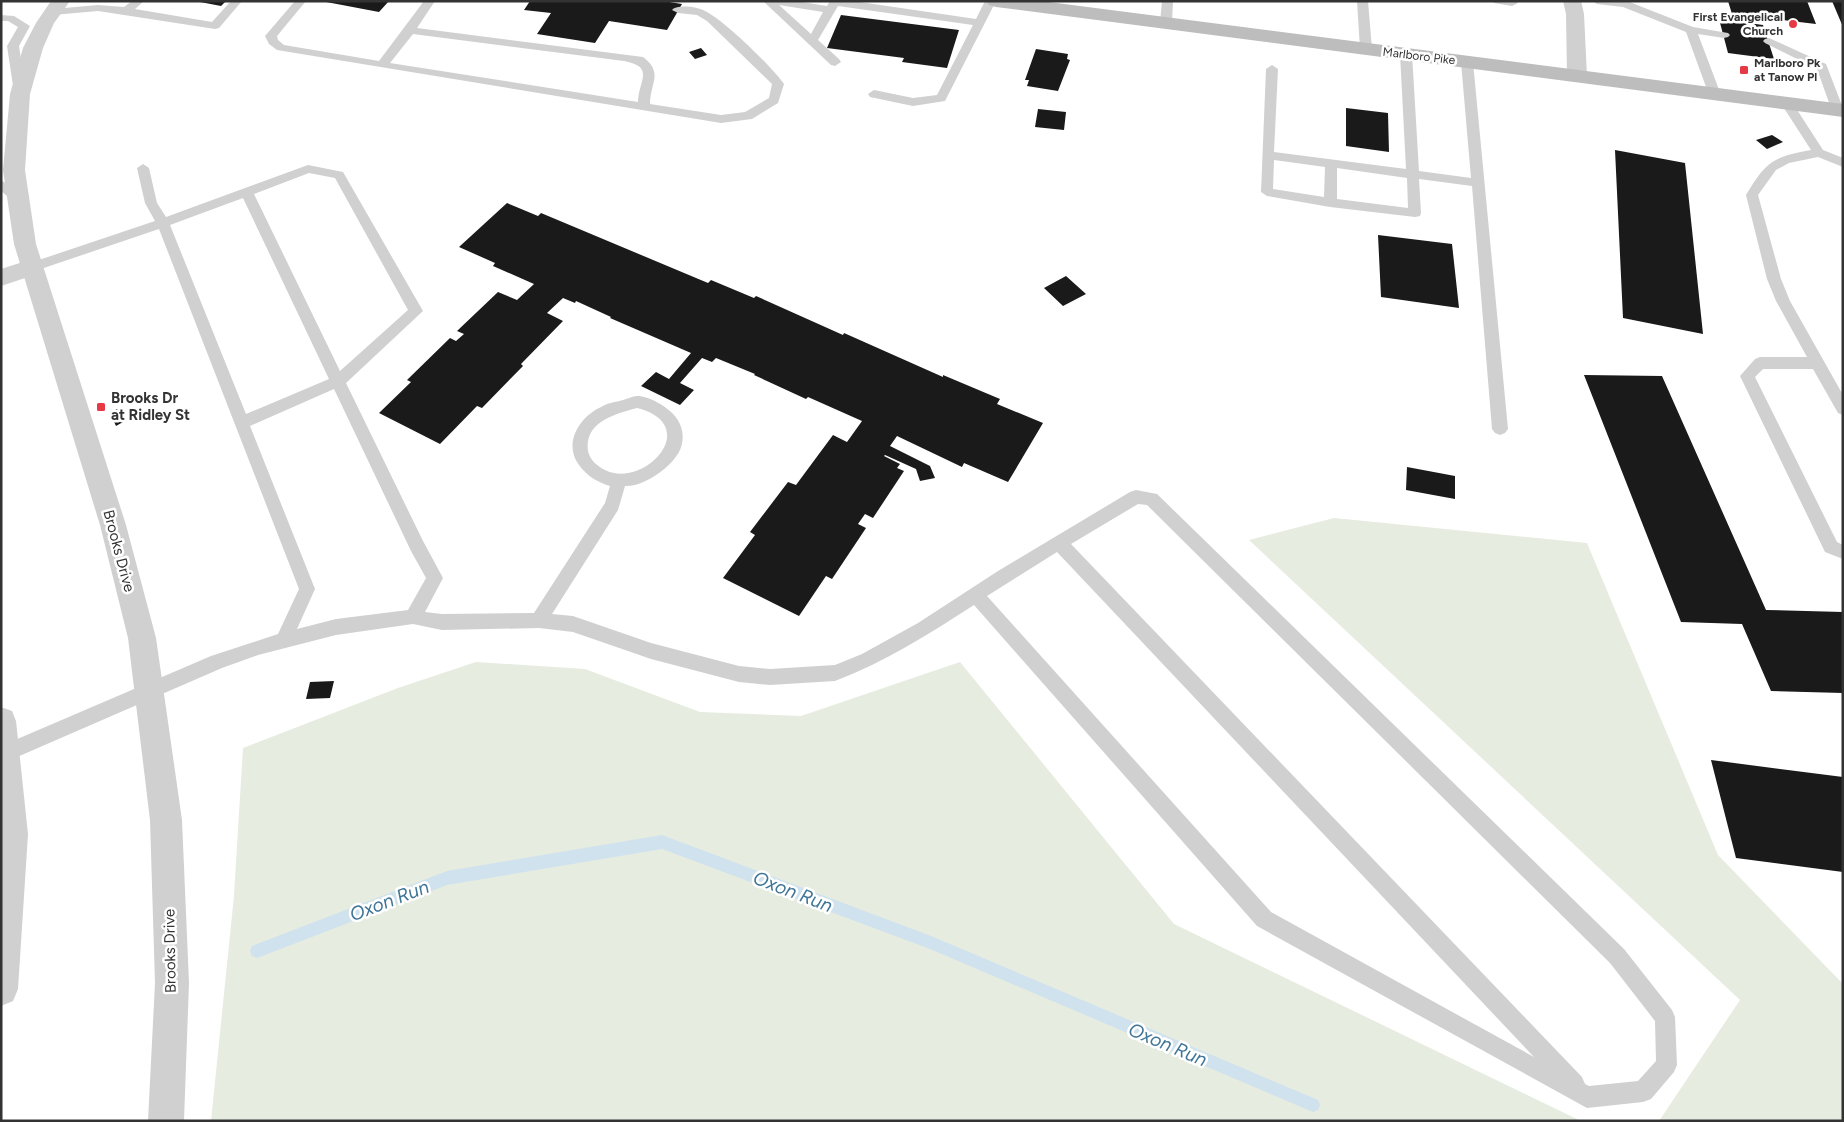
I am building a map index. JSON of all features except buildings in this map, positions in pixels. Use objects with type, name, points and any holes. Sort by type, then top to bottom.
[{"type":"main road","name":"Marlboro Pike","points":[[996,1],[1841,111]]},
{"type":"street","points":[[1572,1],[1575,14],[1577,76]]},
{"type":"street","name":"Brooks Drive","points":[[57,7],[45,23],[34,48],[20,94],[14,170],[9,190],[113,525],[142,638],[167,839],[172,983],[166,1121]]},
{"type":"street","points":[[1,278],[32,267]]},
{"type":"street","points":[[1,721],[12,834],[8,917],[1,989]]},
{"type":"lane","points":[[126,11],[139,1]]},
{"type":"lane","points":[[57,7],[126,11],[215,26],[237,1]]},
{"type":"lane","points":[[301,1],[271,36],[273,42],[281,48],[721,119],[748,116],[774,100],[778,84],[771,75],[700,12],[678,10]]},
{"type":"lane","points":[[382,64],[410,30],[430,1]]},
{"type":"lane","points":[[768,1],[835,62]]},
{"type":"lane","points":[[773,1],[907,6],[980,23]]},
{"type":"lane","points":[[874,94],[913,102],[941,98],[991,1]]},
{"type":"lane","points":[[1166,23],[1168,1]]},
{"type":"lane","points":[[1362,1],[1366,49]]},
{"type":"lane","points":[[1498,1],[1512,3]]},
{"type":"lane","points":[[1598,1],[1625,4],[1690,30],[1724,35]]},
{"type":"lane","points":[[812,41],[834,4]]},
{"type":"lane","points":[[1,18],[10,18],[24,26],[13,46],[20,94]]},
{"type":"lane","points":[[410,30],[639,60],[647,66],[650,78],[644,95],[644,107]]},
{"type":"lane","points":[[1690,30],[1715,95]]},
{"type":"lane","points":[[1768,41],[1822,67],[1841,111]]},
{"type":"lane","points":[[1272,69],[1267,192],[1330,203],[1415,213],[1406,54]]},
{"type":"lane","points":[[1468,62],[1500,429]]},
{"type":"lane","points":[[1788,105],[1819,153]]},
{"type":"lane","points":[[1843,163],[1819,153],[1781,159],[1765,174],[1752,195],[1774,279],[1783,301],[1843,409]]},
{"type":"lane","points":[[1268,155],[1478,183]]},
{"type":"lane","points":[[1330,163],[1330,203]]},
{"type":"lane","points":[[143,168],[151,203],[163,223],[307,589],[284,640]]},
{"type":"lane","points":[[32,267],[163,223],[308,169],[339,175],[416,311],[338,381],[241,423]]},
{"type":"lane","points":[[247,192],[417,546],[435,578],[413,617]]},
{"type":"lane","points":[[1816,363],[1760,363],[1747,376],[1832,547],[1843,552]]},
{"type":"lane","points":[[637,402],[650,404],[663,411],[674,426],[674,444],[664,462],[643,476],[620,480],[608,479],[594,473],[579,456],[578,442],[586,424],[600,412],[616,405],[637,402]]},
{"type":"lane","points":[[539,620],[612,505],[620,480]]},
{"type":"lane","points":[[3,754],[242,653],[336,627],[413,617],[442,622],[539,620],[573,624],[651,651],[739,674],[770,677],[835,673],[868,660],[924,628],[975,594],[1136,497],[1151,499],[1617,956],[1665,1017],[1667,1065],[1643,1091],[1587,1097],[1264,919],[975,594]]},
{"type":"lane","points":[[1059,543],[1587,1097]]},
{"type":"shaded area","points":[[1334,518],[1587,543],[1718,855],[1843,984],[1843,1121],[1659,1121],[1740,1000],[1249,540]]},
{"type":"shaded area","points":[[476,662],[585,669],[700,712],[801,716],[960,662],[1174,924],[1581,1121],[211,1121],[234,896],[243,748],[398,688]]},
{"type":"waterway","name":"Oxon Run","points":[[257,951],[447,878],[662,842],[931,943],[1313,1105]]},
{"type":"place","name":"First Evangelical Church","points":[[1793,24]]},
{"type":"place","name":"Marlboro Pk at Tanow Pl","points":[[1744,70]]},
{"type":"place","name":"Brooks Dr at Ridley St","points":[[101,407]]}]
